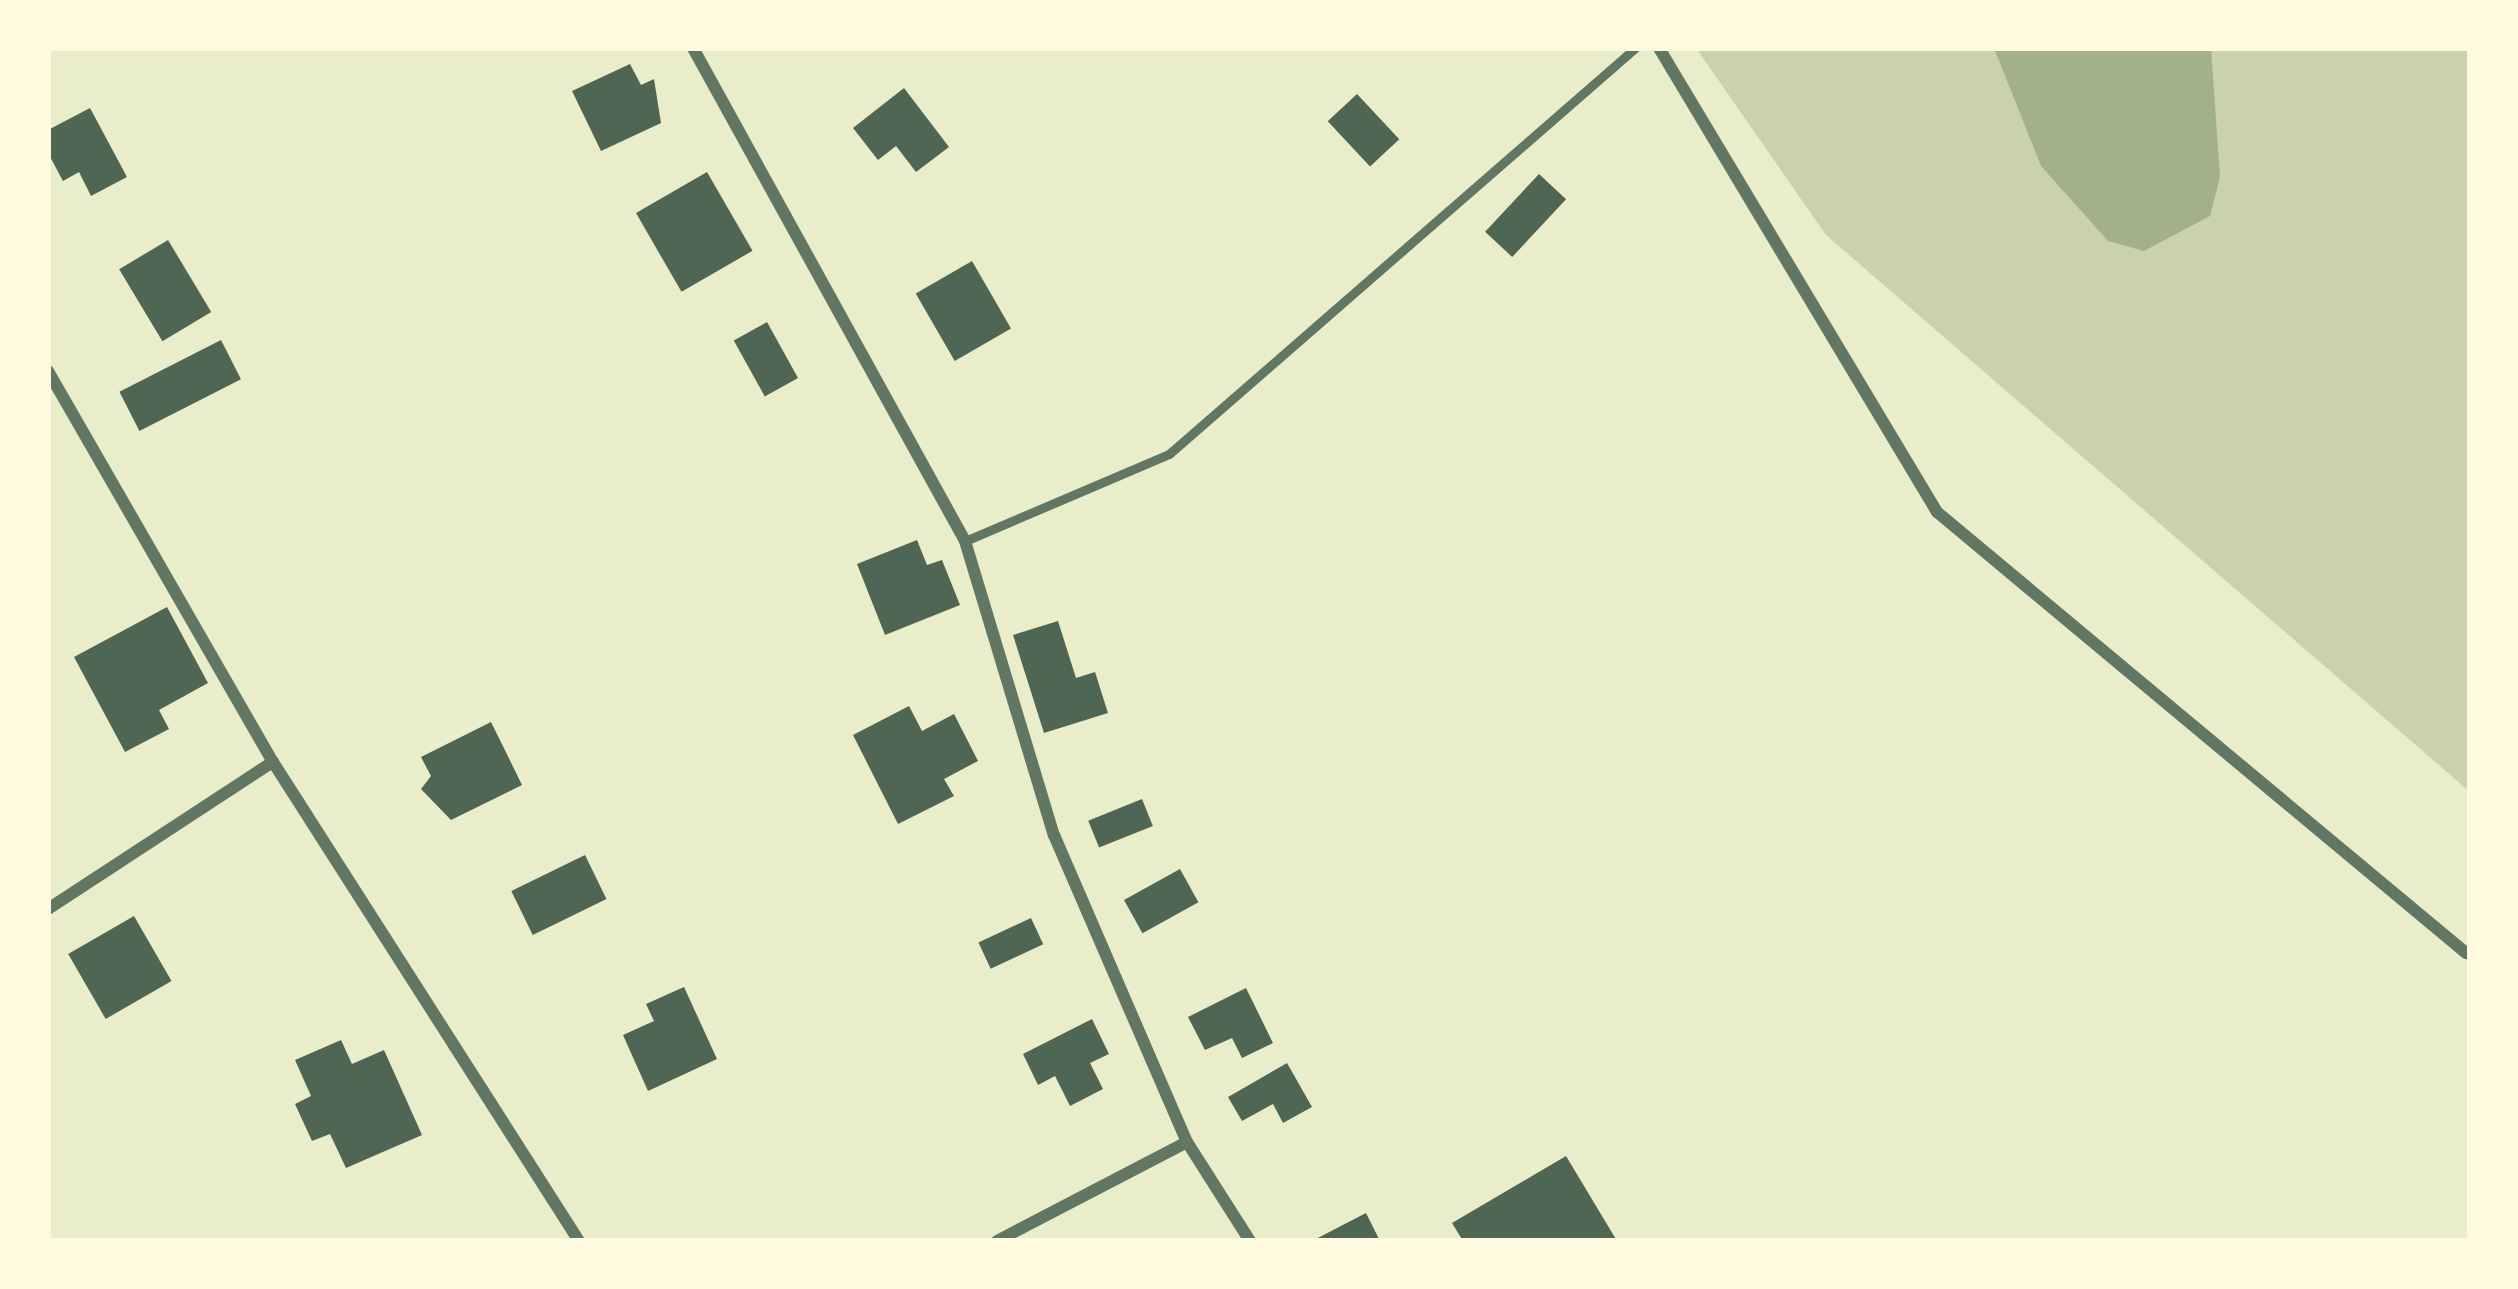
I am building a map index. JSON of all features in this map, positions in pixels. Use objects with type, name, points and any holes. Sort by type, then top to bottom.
[{"type":"street","points":[[693,48],[964,541],[1054,835],[1187,1142],[1250,1241]]},
{"type":"street","points":[[1659,48],[1937,512],[2466,953]]},
{"type":"street","points":[[48,371],[273,762],[579,1241]]},
{"type":"street","points":[[48,909],[273,762]]},
{"type":"street","points":[[997,1241],[1187,1142]]},
{"type":"lane","points":[[964,541],[1169,454],[1635,48]]},
{"type":"shaded area","points":[[1696,48],[2470,48],[2470,792],[1826,235]]},
{"type":"shaded area","points":[[1994,48],[2211,48],[2220,177],[2210,216],[2144,251],[2108,241],[2041,166]]},
{"type":"building","points":[[630,64],[641,85],[654,79],[661,123],[601,151],[572,91]]},
{"type":"building","points":[[904,88],[949,147],[916,172],[896,146],[878,160],[853,128]]},
{"type":"building","points":[[1357,94],[1399,139],[1370,167],[1328,121]]},
{"type":"building","points":[[90,108],[127,177],[91,196],[79,172],[63,181],[48,153],[48,130]]},
{"type":"building","points":[[707,172],[752,251],[681,292],[636,213]]},
{"type":"building","points":[[1539,174],[1566,199],[1512,257],[1485,232]]},
{"type":"building","points":[[168,240],[211,312],[162,341],[119,269]]},
{"type":"building","points":[[972,261],[1011,329],[955,361],[916,294]]},
{"type":"building","points":[[767,322],[798,378],[765,396],[734,340]]},
{"type":"building","points":[[221,340],[241,379],[139,431],[119,392]]},
{"type":"building","points":[[917,540],[927,565],[942,560],[960,605],[885,635],[857,564]]},
{"type":"building","points":[[167,607],[208,683],[159,710],[169,729],[125,752],[74,657]]},
{"type":"building","points":[[1058,621],[1076,678],[1095,672],[1108,713],[1044,733],[1013,635]]},
{"type":"building","points":[[909,706],[922,731],[954,714],[978,761],[944,779],[954,796],[898,824],[853,735]]},
{"type":"building","points":[[491,722],[522,785],[451,820],[421,789],[431,776],[421,757]]},
{"type":"building","points":[[1142,799],[1153,826],[1099,848],[1088,821]]},
{"type":"building","points":[[585,855],[606,899],[533,935],[511,891]]},
{"type":"building","points":[[1180,869],[1198,902],[1142,933],[1124,900]]},
{"type":"building","points":[[134,916],[172,981],[106,1019],[68,954]]},
{"type":"building","points":[[1031,918],[1043,944],[991,969],[978,943]]},
{"type":"building","points":[[684,987],[717,1059],[648,1091],[623,1035],[654,1021],[646,1004]]},
{"type":"building","points":[[1246,988],[1273,1043],[1242,1058],[1232,1038],[1205,1050],[1188,1017]]},
{"type":"building","points":[[1092,1019],[1109,1054],[1090,1063],[1103,1089],[1070,1106],[1055,1076],[1038,1085],[1023,1054]]},
{"type":"building","points":[[341,1040],[352,1064],[384,1050],[422,1135],[346,1168],[330,1134],[312,1141],[295,1104],[311,1096],[295,1060]]},
{"type":"building","points":[[1287,1063],[1312,1107],[1283,1123],[1273,1104],[1242,1121],[1228,1097]]},
{"type":"building","points":[[1566,1156],[1617,1241],[1463,1241],[1452,1223]]},
{"type":"building","points":[[1366,1213],[1380,1241],[1312,1241]]}]
